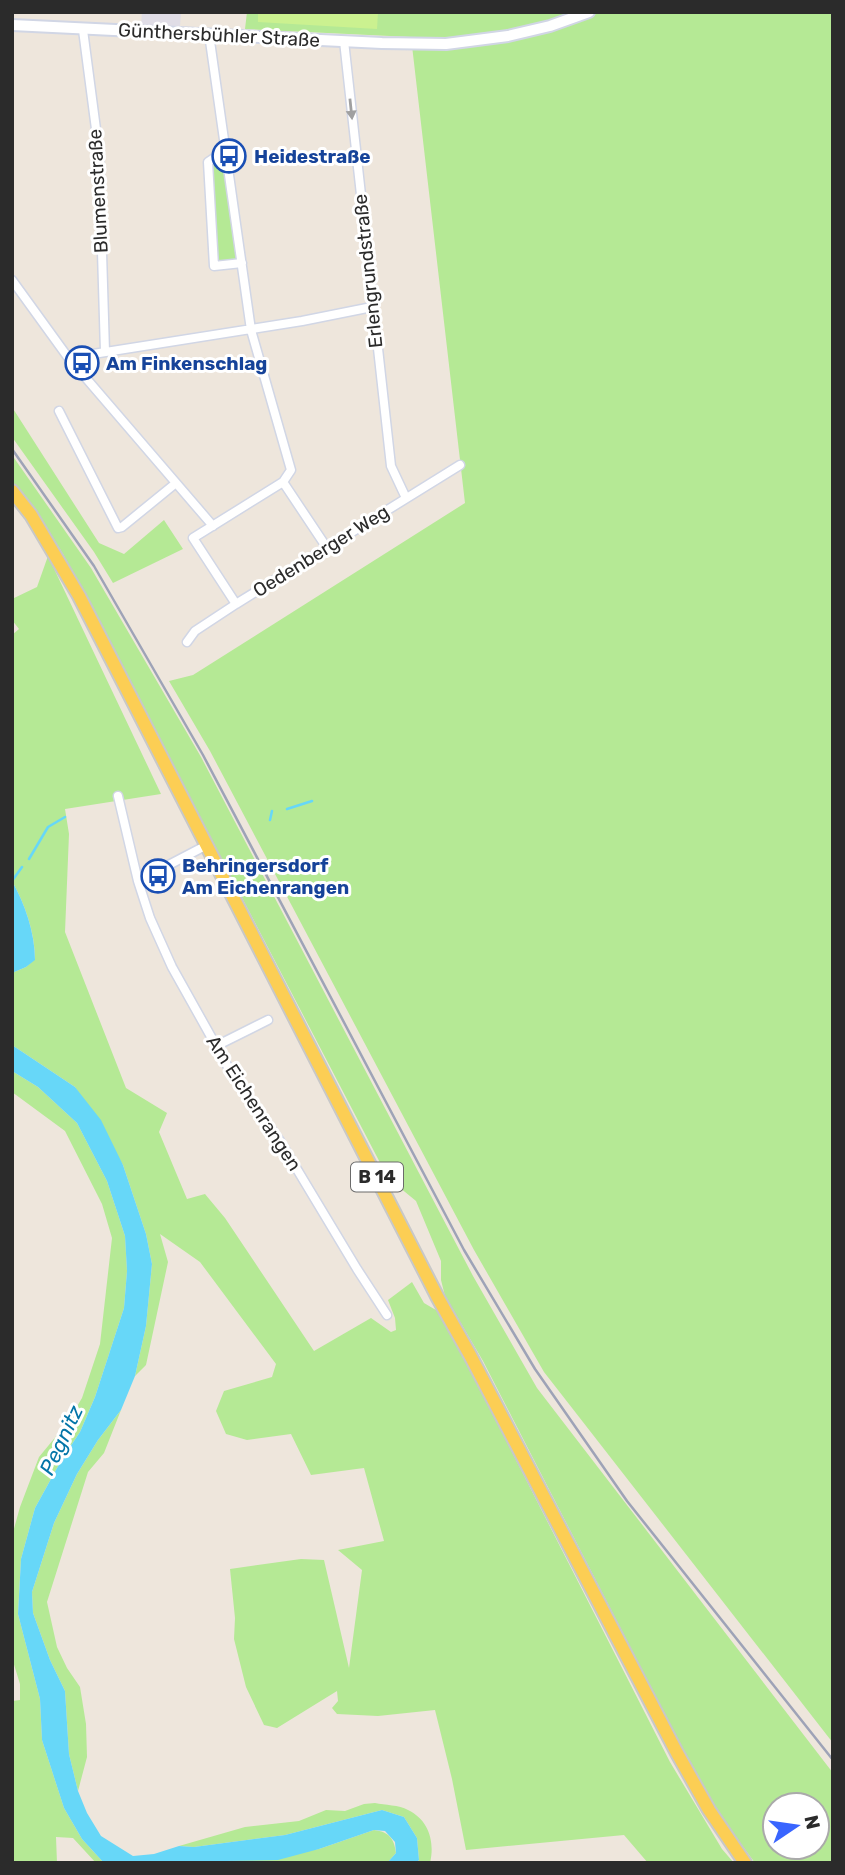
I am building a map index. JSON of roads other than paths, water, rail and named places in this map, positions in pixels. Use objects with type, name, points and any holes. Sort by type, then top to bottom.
[{"type":"main road","name":"B 14","points":[[12,491],[31,515],[79,596],[438,1298],[677,1753],[709,1810],[745,1863]]},
{"type":"street","name":"Günthersbühler Straße","points":[[12,25],[425,44],[501,38],[589,12]]},
{"type":"street","name":"Blumenstraße","points":[[83,30],[99,152],[106,352]]},
{"type":"street","points":[[209,34],[251,330],[292,470],[283,482],[193,538],[236,604]]},
{"type":"street","name":"Erlengrundstraße","points":[[344,41],[391,466],[406,498]]},
{"type":"street","points":[[226,158],[217,156],[208,162],[214,266],[242,263]]},
{"type":"street","points":[[12,280],[67,356],[213,526]]},
{"type":"street","points":[[67,356],[251,330],[372,307]]},
{"type":"street","points":[[59,411],[118,528],[176,483]]},
{"type":"street","name":"Oedenberger Weg","points":[[187,642],[195,631],[236,604],[460,465]]},
{"type":"street","points":[[283,482],[327,548]]},
{"type":"street","name":"Am Eichenrangen","points":[[118,796],[138,881],[158,938],[233,1076],[280,1141],[387,1315]]},
{"type":"street","points":[[138,881],[207,845]]},
{"type":"street","points":[[216,1046],[268,1020]]},
{"type":"water","points":[[12,881],[28,919],[35,960],[12,973]]},
{"type":"water","points":[[12,1045],[75,1087],[101,1120],[123,1165],[146,1234],[152,1264],[146,1326],[135,1376],[121,1410],[77,1474],[54,1523],[32,1592],[33,1613],[50,1660],[65,1691],[69,1754],[78,1791],[87,1813],[101,1836],[133,1856],[154,1854],[179,1846],[194,1847],[285,1835],[382,1810],[404,1817],[417,1838],[419,1860],[416,1863],[387,1863],[396,1853],[395,1842],[385,1831],[374,1830],[278,1860],[104,1863],[82,1839],[64,1808],[42,1740],[40,1699],[18,1614],[21,1559],[35,1508],[80,1432],[95,1397],[124,1308],[127,1271],[125,1236],[107,1181],[77,1123],[38,1087],[12,1071]]},
{"type":"waterway","points":[[287,809],[312,801]]},
{"type":"waterway","points":[[270,820],[272,811]]},
{"type":"waterway","points":[[29,859],[48,827],[65,817]]},
{"type":"waterway","points":[[12,881],[22,867]]},
{"type":"railway","points":[[12,449],[94,566],[203,755],[464,1250],[535,1369],[627,1501],[833,1760]]},
{"type":"place","name":"Heidestraße","points":[[229,156]]},
{"type":"place","name":"Am Finkenschlag","points":[[82,363]]},
{"type":"place","name":"Behringersdorf Am Eichenrangen","points":[[158,876]]},
{"type":"water label","name":"Pegnitz","points":[[61,1440]]}]
